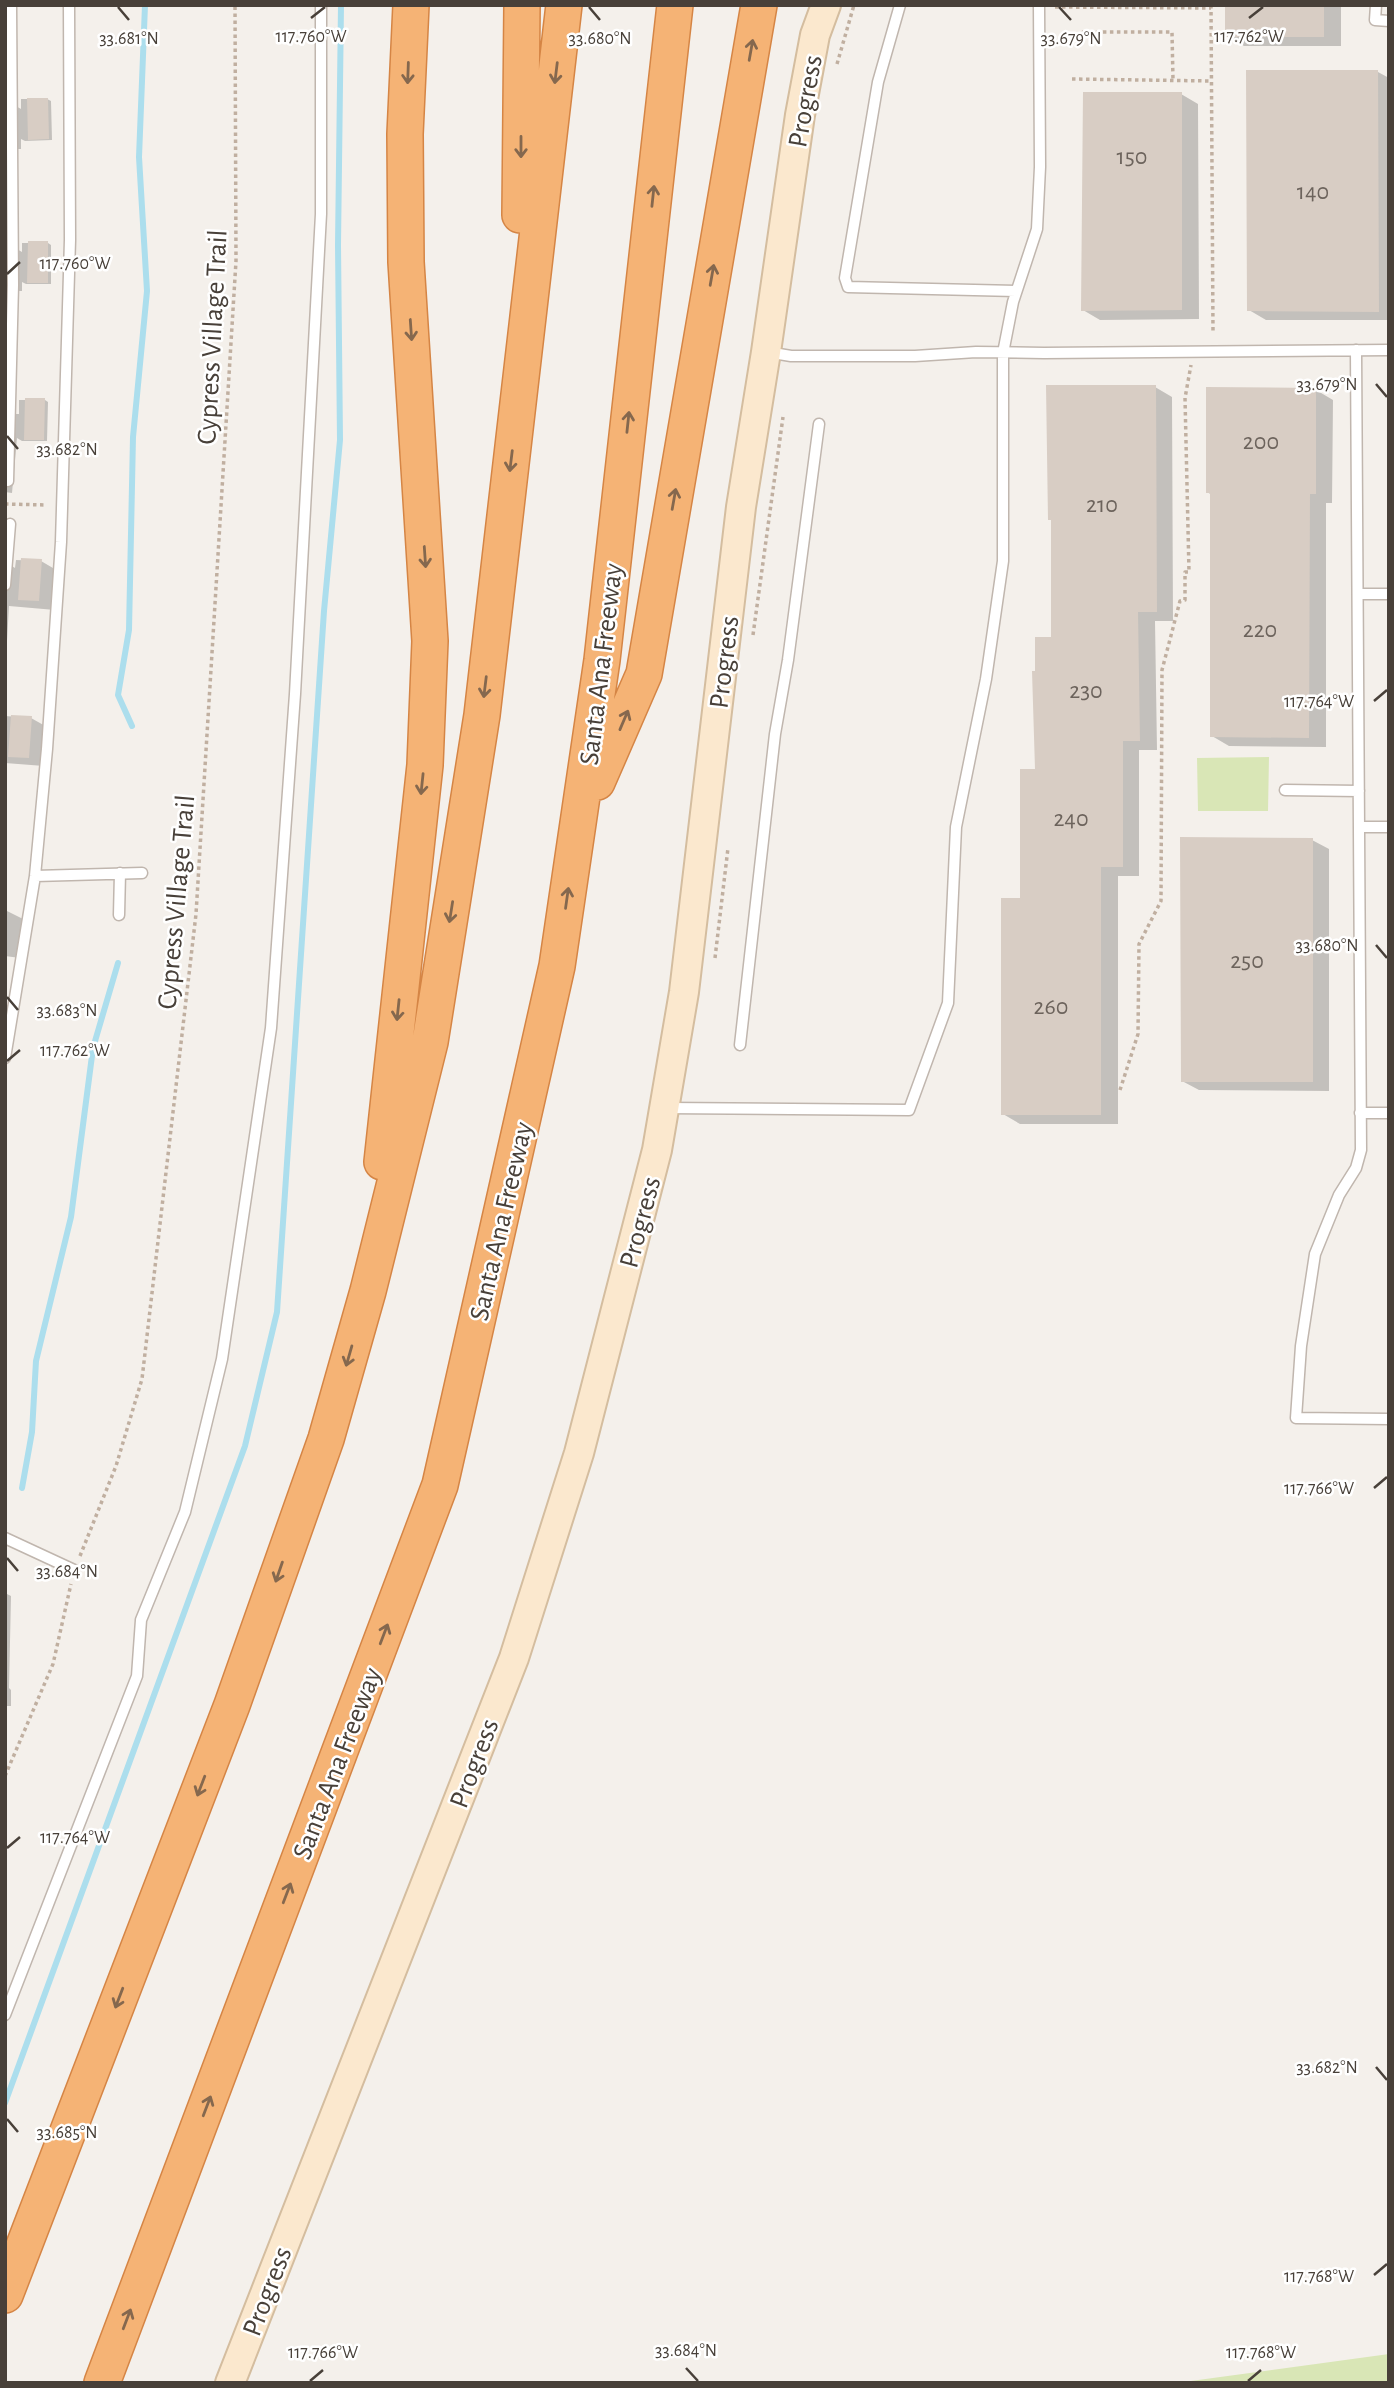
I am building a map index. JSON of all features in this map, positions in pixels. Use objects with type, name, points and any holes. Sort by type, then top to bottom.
[{"type":"highway","points":[[368,1290],[425,765],[430,641],[406,262],[405,134],[411,5]]},
{"type":"highway","points":[[519,393],[522,5]]},
{"type":"highway","points":[[5,2295],[232,1706],[326,1439],[368,1290],[430,1042],[482,715],[564,5]]},
{"type":"highway","name":"Santa Ana Freeway","points":[[102,2383],[440,1485],[557,966],[602,660],[675,5]]},
{"type":"highway","points":[[578,827],[644,674],[759,5]]},
{"type":"street","name":"Progress","points":[[230,2383],[514,1658],[579,1453],[657,1150],[684,992],[741,507],[800,115],[815,35],[826,5]]},
{"type":"lane","points":[[8,481],[11,5]]},
{"type":"lane","points":[[5,1058],[35,876],[47,749],[62,506],[70,240],[69,5]]},
{"type":"lane","points":[[5,2015],[137,1676],[141,1620],[185,1512],[222,1359],[271,1028],[291,750],[321,214],[321,5]]},
{"type":"lane","points":[[900,5],[878,82],[845,278],[848,287],[1016,292]]},
{"type":"lane","points":[[1376,5],[1375,20],[1389,21]]},
{"type":"lane","points":[[664,1108],[909,1110],[948,1003],[956,827],[986,679],[1003,561],[1003,353],[1016,292],[1037,229],[1040,167],[1039,6]]},
{"type":"lane","points":[[1356,350],[1361,1150],[1356,1168],[1339,1195],[1315,1254],[1301,1346],[1296,1418],[1389,1419]]},
{"type":"lane","points":[[766,352],[791,356],[915,356],[976,352],[1389,350]]},
{"type":"lane","points":[[740,1045],[775,734],[819,424]]},
{"type":"lane","points":[[5,585],[10,524]]},
{"type":"lane","points":[[1358,594],[1389,594]]},
{"type":"lane","points":[[1285,790],[1359,791]]},
{"type":"lane","points":[[1359,827],[1389,827]]},
{"type":"lane","points":[[119,915],[120,873]]},
{"type":"lane","points":[[35,876],[142,873]]},
{"type":"lane","points":[[1360,1113],[1389,1113]]},
{"type":"lane","points":[[5,1538],[74,1570]]},
{"type":"path","name":"Cypress Village Trail","points":[[5,1776],[53,1664],[74,1570],[116,1466],[142,1379],[196,914],[236,261],[235,5]]},
{"type":"path","points":[[835,69],[854,5]]},
{"type":"path","points":[[1039,6],[1211,6],[1213,332]]},
{"type":"path","points":[[1072,37],[1079,37],[1080,32],[1172,32],[1173,80]]},
{"type":"path","points":[[1072,79],[1212,81]]},
{"type":"path","points":[[1120,1090],[1138,1034],[1139,944],[1161,901],[1162,670],[1180,601],[1185,600],[1185,572],[1189,572],[1185,398],[1191,372]]},
{"type":"path","points":[[752,641],[783,414]]},
{"type":"path","points":[[5,504],[62,506]]},
{"type":"green space","points":[[1269,757],[1268,811],[1198,811],[1197,758]]},
{"type":"green space","points":[[1389,2354],[1389,2383],[1176,2383]]},
{"type":"building","points":[[1225,5],[1324,5],[1324,37],[1225,37]]},
{"type":"building","points":[[1246,70],[1378,70],[1379,312],[1247,311]]},
{"type":"building","points":[[1083,92],[1182,92],[1182,310],[1081,311]]},
{"type":"building","points":[[27,98],[48,98],[49,139],[28,140]]},
{"type":"building","points":[[28,241],[48,241],[48,283],[27,283]]},
{"type":"building","points":[[1046,385],[1156,385],[1157,612],[1138,612],[1140,741],[1123,741],[1123,867],[1101,867],[1101,1115],[1001,1115],[1001,898],[1020,898],[1020,769],[1035,769],[1032,671],[1035,671],[1035,637],[1051,637],[1051,520],[1048,520]]},
{"type":"building","points":[[1206,387],[1316,388],[1316,494],[1310,494],[1309,738],[1210,737],[1210,493],[1206,493]]},
{"type":"building","points":[[25,398],[45,398],[44,440],[24,440]]},
{"type":"building","points":[[21,558],[42,559],[39,601],[18,600]]},
{"type":"building","points":[[11,715],[32,716],[29,758],[8,757]]},
{"type":"building","points":[[1180,837],[1313,838],[1313,1082],[1181,1082]]},
{"type":"waterway","points":[[132,726],[118,695],[129,630],[133,437],[147,291],[139,157],[145,5]]},
{"type":"waterway","points":[[5,2103],[245,1446],[277,1312],[324,611],[340,440],[338,245],[341,5]]},
{"type":"waterway","points":[[22,1488],[32,1432],[36,1361],[71,1217],[93,1048],[118,963]]}]
